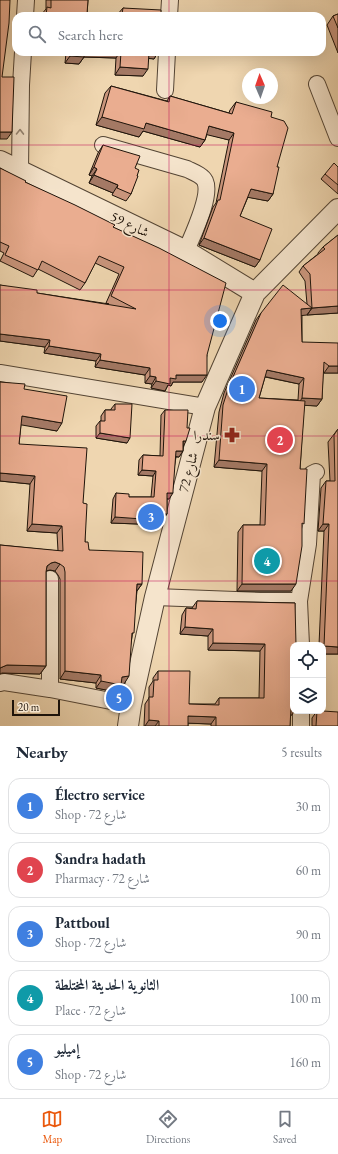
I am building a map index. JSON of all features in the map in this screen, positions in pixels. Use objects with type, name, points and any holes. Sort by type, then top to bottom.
[{"type":"street","points":[[25,12],[26,0]]},
{"type":"street","points":[[169,12],[170,0]]},
{"type":"street","points":[[20,171],[23,56]]},
{"type":"street","points":[[165,90],[167,56]]},
{"type":"street","points":[[317,84],[338,138]]},
{"type":"street","points":[[104,145],[187,169],[205,180],[207,189],[204,206],[186,251]]},
{"type":"street","name":"شارع 59","points":[[0,161],[186,251],[255,293]]},
{"type":"street","name":"شارع 72","points":[[128,726],[131,705],[154,597],[205,407],[255,293],[338,209]]},
{"type":"street","points":[[0,374],[205,407]]},
{"type":"street","points":[[300,642],[299,601],[308,544],[312,474],[316,472]]},
{"type":"street","points":[[50,579],[50,689]]},
{"type":"street","points":[[154,597],[299,601]]},
{"type":"street","points":[[0,683],[4,682],[50,689],[131,705]]},
{"type":"street","points":[[301,714],[301,726]]},
{"type":"building","points":[[0,0],[10,0],[9,23],[2,77],[14,77],[12,132],[0,132]]},
{"type":"building","points":[[51,0],[88,0],[87,12],[46,12],[47,7],[51,8]]},
{"type":"building","points":[[123,8],[161,10],[161,12],[122,12]]},
{"type":"building","points":[[338,14],[338,28],[333,16]]},
{"type":"building","points":[[121,56],[149,56],[148,69],[120,67]]},
{"type":"building","points":[[111,86],[169,102],[170,96],[232,114],[236,102],[272,112],[271,117],[284,121],[288,128],[277,167],[279,167],[273,194],[251,189],[240,216],[272,229],[260,260],[204,238],[218,200],[220,200],[234,133],[209,126],[205,140],[146,123],[144,129],[102,117]]},
{"type":"building","points":[[103,145],[140,156],[135,168],[139,170],[138,176],[131,194],[117,188],[118,185],[94,175],[97,169],[94,167]]},
{"type":"building","points":[[334,163],[338,167],[338,185],[325,174]]},
{"type":"building","points":[[0,168],[26,181],[25,182],[115,225],[113,227],[159,248],[226,283],[207,355],[207,375],[176,375],[176,379],[170,378],[170,384],[156,381],[156,377],[150,376],[150,368],[100,360],[101,354],[49,346],[50,340],[0,334],[0,285],[37,290],[37,293],[136,309],[111,296],[124,267],[99,256],[85,283],[42,261],[38,270],[5,255],[9,246],[0,242]]},
{"type":"building","points":[[338,235],[338,306],[312,308],[310,274],[303,266],[325,249],[323,247]]},
{"type":"building","points":[[283,285],[312,308],[301,309],[302,342],[338,343],[338,366],[329,366],[324,362],[322,399],[302,398],[304,378],[267,370],[259,398],[305,401],[300,469],[307,469],[304,524],[302,523],[302,546],[296,584],[242,584],[243,525],[265,525],[267,464],[219,460],[223,405],[229,386],[261,313]]},
{"type":"building","points":[[0,382],[25,384],[24,389],[67,396],[62,423],[22,416],[19,444],[87,448],[83,503],[87,504],[85,542],[88,542],[89,550],[143,552],[142,584],[137,584],[134,633],[132,633],[129,676],[122,677],[121,685],[101,681],[101,675],[65,671],[65,572],[64,567],[55,562],[47,566],[46,572],[46,666],[7,665],[0,668],[0,545],[63,551],[62,526],[32,524],[35,476],[0,473]]},
{"type":"building","points":[[115,404],[132,404],[130,438],[100,433],[100,421],[105,421],[105,410],[115,410]]},
{"type":"building","points":[[165,410],[188,410],[187,428],[190,428],[186,441],[183,441],[183,451],[176,451],[173,493],[167,493],[167,514],[142,514],[142,519],[115,517],[116,493],[129,494],[129,497],[154,497],[156,471],[142,470],[143,455],[163,456]]},
{"type":"building","points":[[338,429],[338,647],[326,646],[326,642],[324,642],[329,524],[323,524],[326,481],[335,481],[334,435]]},
{"type":"building","points":[[197,601],[295,603],[296,642],[290,642],[290,726],[216,726],[216,717],[188,716],[188,726],[159,726],[159,721],[149,720],[149,697],[153,697],[154,680],[158,680],[158,671],[190,671],[189,704],[219,705],[219,698],[264,698],[265,644],[213,643],[213,629],[185,627],[186,608],[196,609]]},
{"type":"building","points":[[326,711],[338,712],[338,726],[316,726],[317,714],[326,714]]},
{"type":"place","name":"Électro service","points":[[242,389]]},
{"type":"place","name":"سندرا","points":[[232,435]]},
{"type":"place","name":"Sandra hadath","points":[[280,440]]},
{"type":"place","name":"Pattboul","points":[[151,517]]},
{"type":"place","name":"الثانوية الحديثة المختلطة","points":[[267,561]]},
{"type":"place","name":"إميليو","points":[[119,698]]}]
